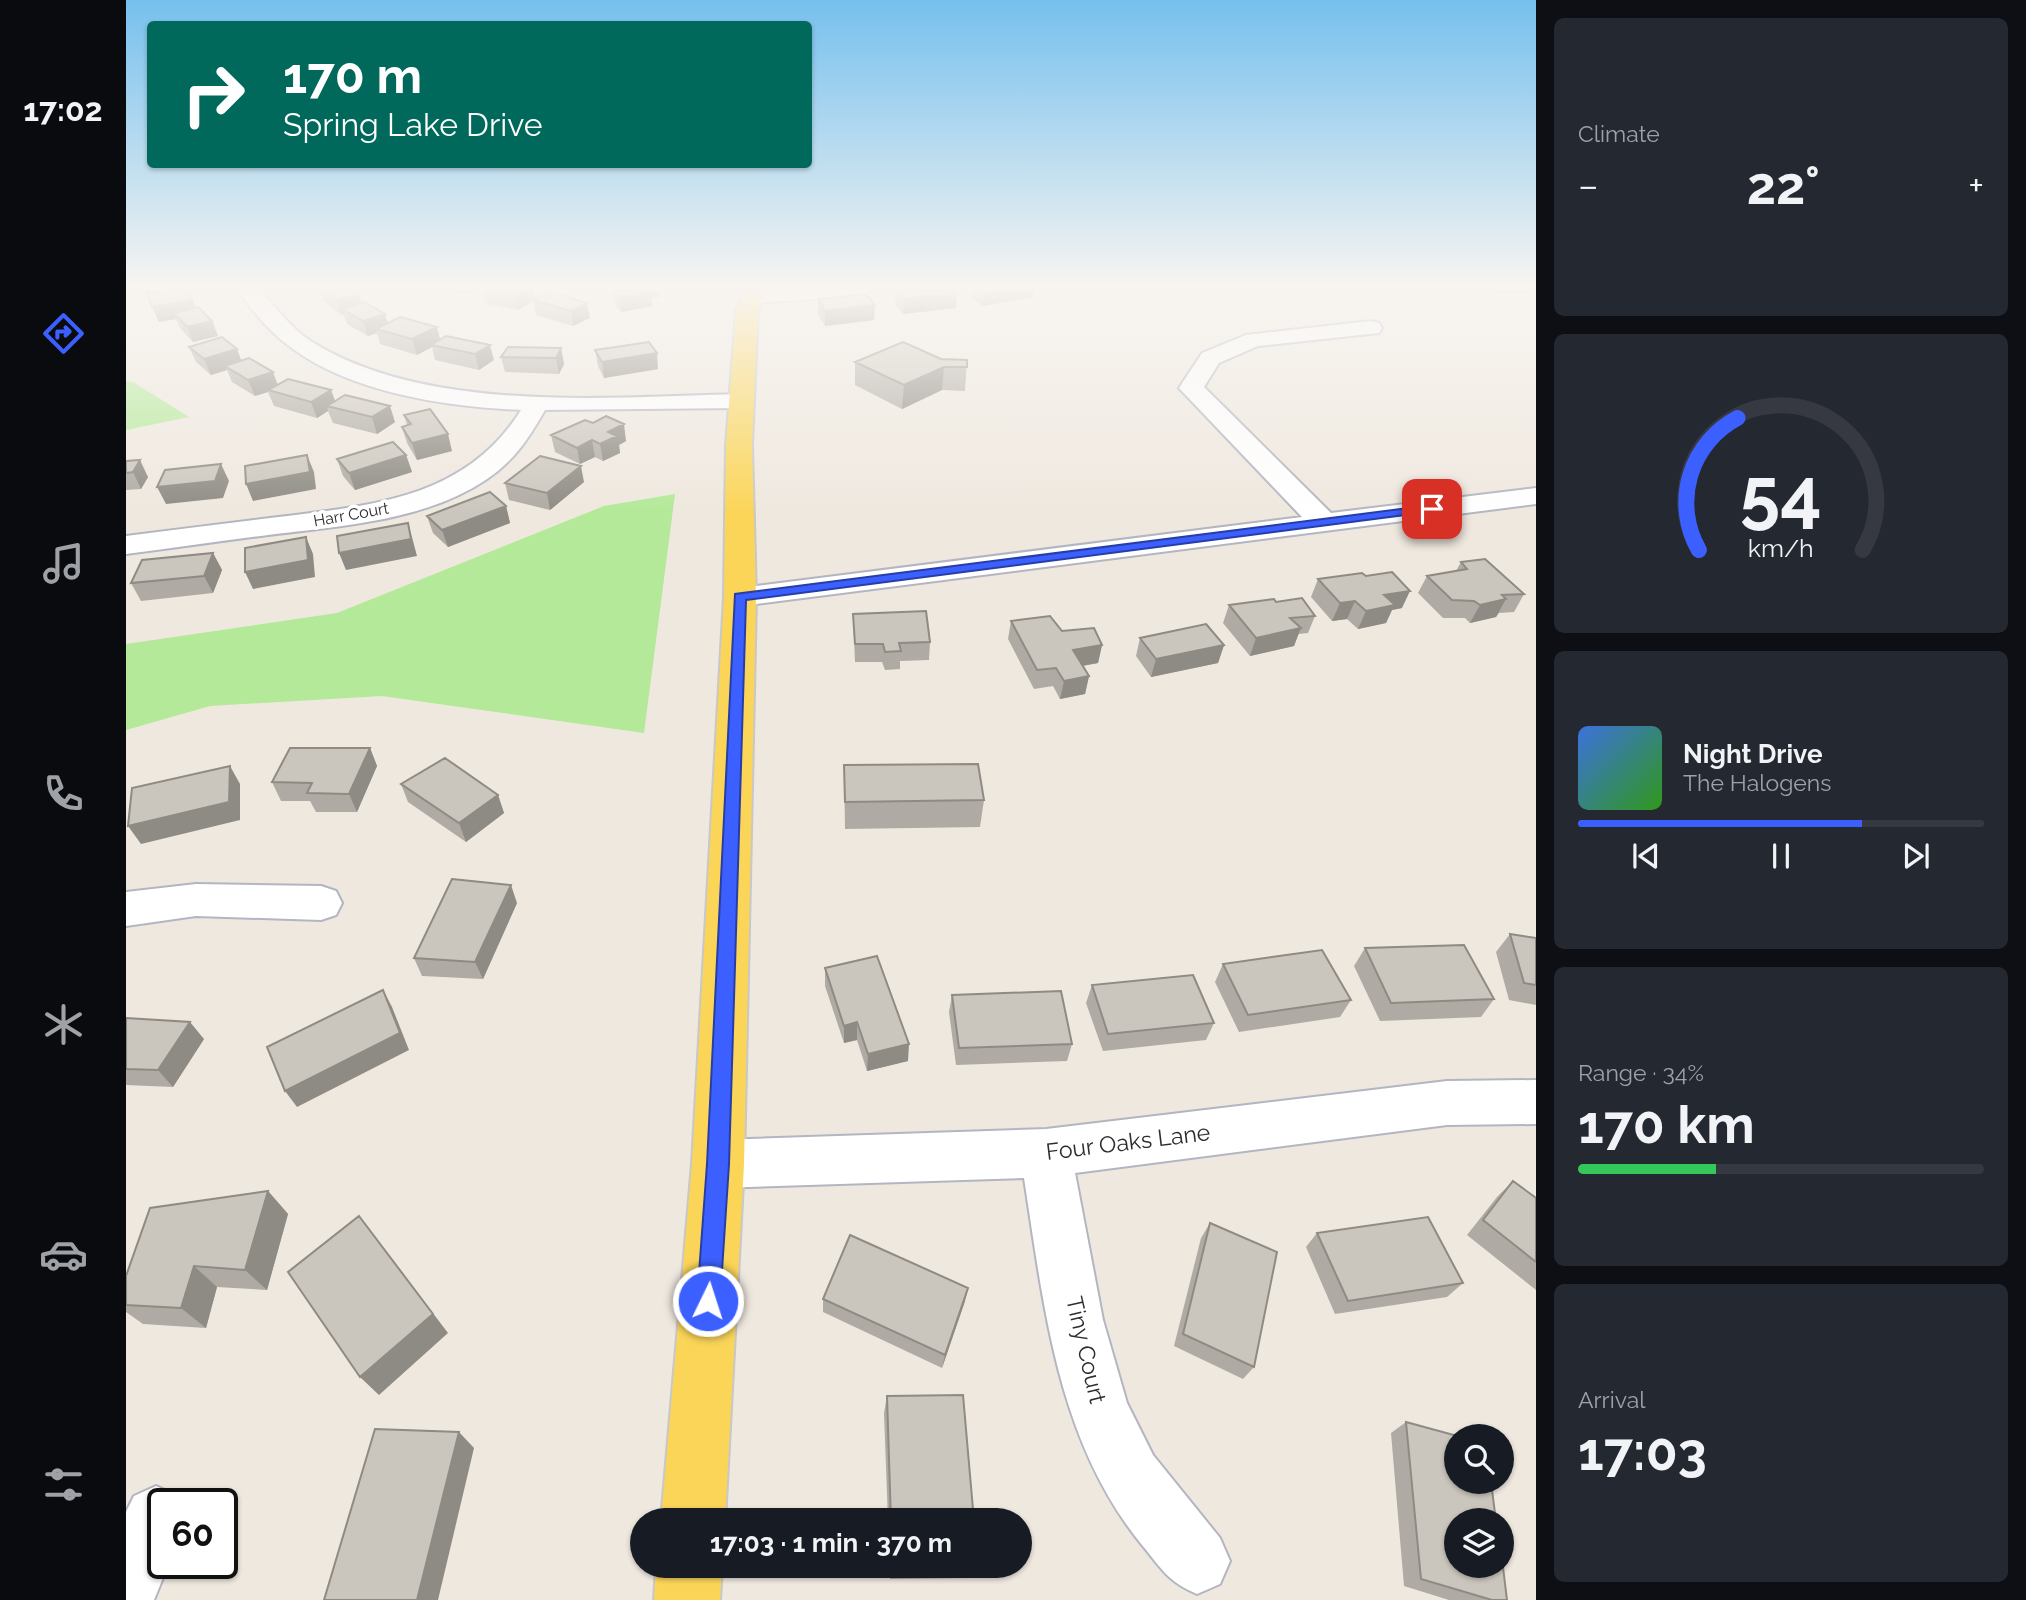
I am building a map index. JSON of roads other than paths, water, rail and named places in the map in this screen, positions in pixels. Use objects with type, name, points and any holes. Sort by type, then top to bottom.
[{"type":"main road","points":[[693,1508],[718,1164],[740,597],[738,445],[743,365]]},
{"type":"main road","points":[[687,1600],[688,1578]]},
{"type":"street","points":[[341,365],[357,373],[439,393],[537,403],[741,401]]},
{"type":"street","points":[[1206,365],[1191,388],[1324,523]]},
{"type":"street","name":"Harr Court","points":[[126,545],[354,516],[413,502],[455,485],[493,461],[509,447],[537,403]]},
{"type":"street","points":[[740,597],[1536,496]]},
{"type":"street","points":[[126,909],[196,900],[320,903]]},
{"type":"street","name":"Four Oaks Lane","points":[[718,1164],[1046,1153],[1447,1103],[1536,1101]]},
{"type":"street","name":"Tiny Court","points":[[1046,1153],[1086,1366],[1099,1411],[1131,1478],[1197,1561]]},
{"type":"street","points":[[126,1587],[147,1539]]}]
